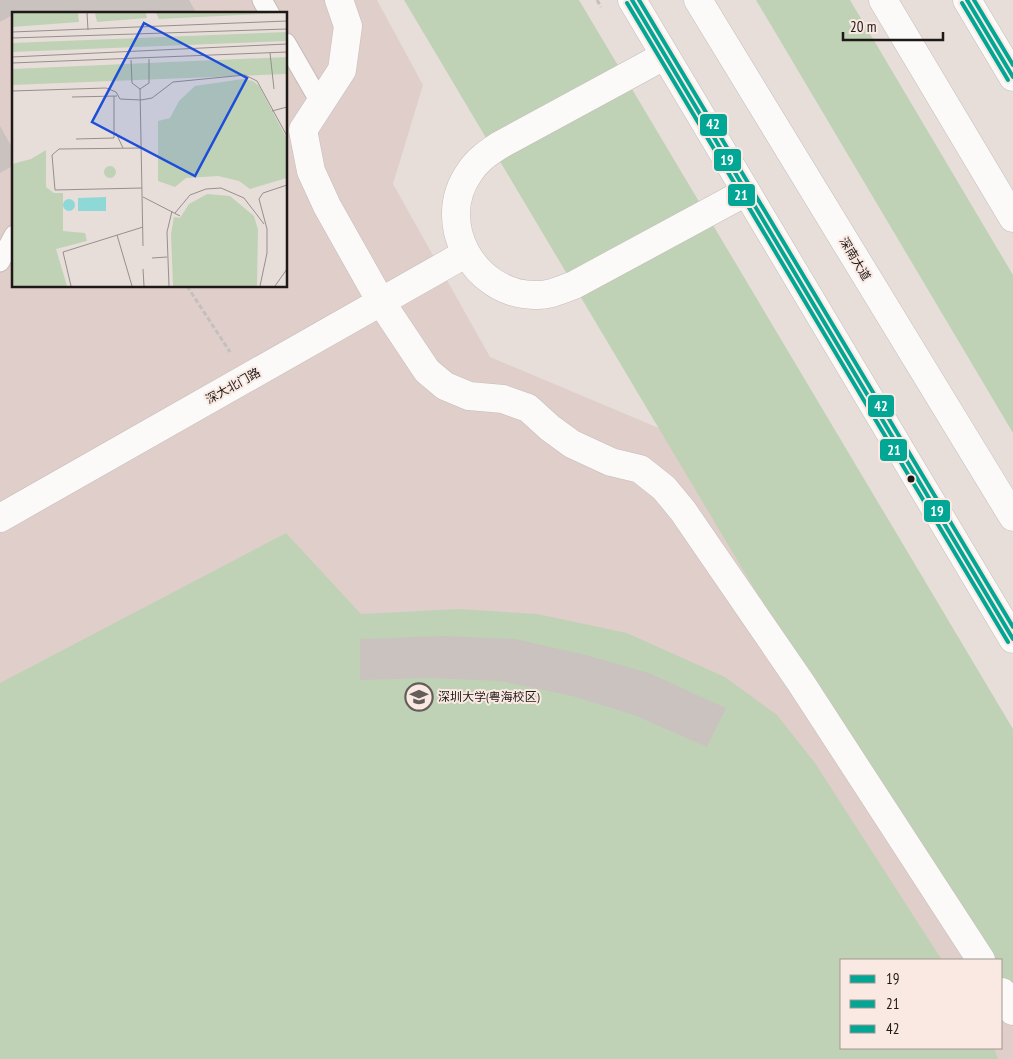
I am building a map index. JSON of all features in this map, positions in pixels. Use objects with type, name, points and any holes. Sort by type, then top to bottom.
[{"type":"street","points":[[339,0],[348,26],[342,70],[303,130],[311,171],[327,206],[381,302],[427,371],[445,386],[469,396],[503,399],[528,408],[550,428],[572,444],[611,462],[640,470],[664,488],[683,511],[801,683],[980,959]]},
{"type":"street","points":[[632,0],[1013,639]]},
{"type":"street","name":"深南大道","points":[[698,0],[1013,517]]},
{"type":"street","points":[[884,0],[1013,218]]},
{"type":"street","points":[[967,0],[1013,77]]},
{"type":"street","points":[[664,56],[500,144],[480,158],[468,174],[459,192],[456,213],[458,235],[466,254],[479,272],[494,284],[511,292],[534,296],[555,293],[574,285],[746,192]]},
{"type":"street","name":"深大北门路","points":[[1,516],[466,254]]},
{"type":"street","points":[[1003,994],[1013,1011]]},
{"type":"lane","points":[[262,0],[269,12]]},
{"type":"lane","points":[[288,51],[294,76],[320,102]]},
{"type":"lane","points":[[0,238],[12,231]]},
{"type":"lane","points":[[0,262],[12,239]]},
{"type":"path","points":[[188,288],[247,378]]},
{"type":"shaded area","name":"深圳大学(粤海校区)","points":[[0,0],[377,0],[423,85],[393,184],[490,357],[673,434],[1013,973],[1013,1059],[0,1059]]},
{"type":"green space","points":[[404,0],[579,0],[1013,729],[1013,1024],[1003,1007],[1003,959],[974,959]]},
{"type":"green space","points":[[756,0],[850,0],[1013,275],[1013,433]]},
{"type":"green space","points":[[286,533],[361,614],[459,609],[537,614],[627,633],[725,677],[777,715],[815,763],[941,959],[840,959],[840,1049],[994,1049],[998,1059],[0,1059],[0,683]]},
{"type":"building","points":[[0,0],[189,0],[196,12],[12,12],[12,15],[0,22]]},
{"type":"building","points":[[0,126],[12,147],[12,166],[0,173]]},
{"type":"building","points":[[443,636],[515,639],[586,655],[649,673],[726,708],[707,747],[634,715],[572,696],[500,681],[428,678],[360,680],[360,639]]},
{"type":"transit line","name":"19","points":[[632,0],[1013,639]]},
{"type":"transit line","name":"42","points":[[639,0],[1013,627]]},
{"type":"transit line","name":"19","points":[[967,0],[1013,77]]},
{"type":"transit line","name":"42","points":[[974,0],[1013,65]]},
{"type":"transit line","name":"21","points":[[627,3],[1008,642]]},
{"type":"transit line","name":"21","points":[[962,3],[1008,80]]},
{"type":"place","name":"深圳大学(粤海校区)","points":[[419,697]]}]
